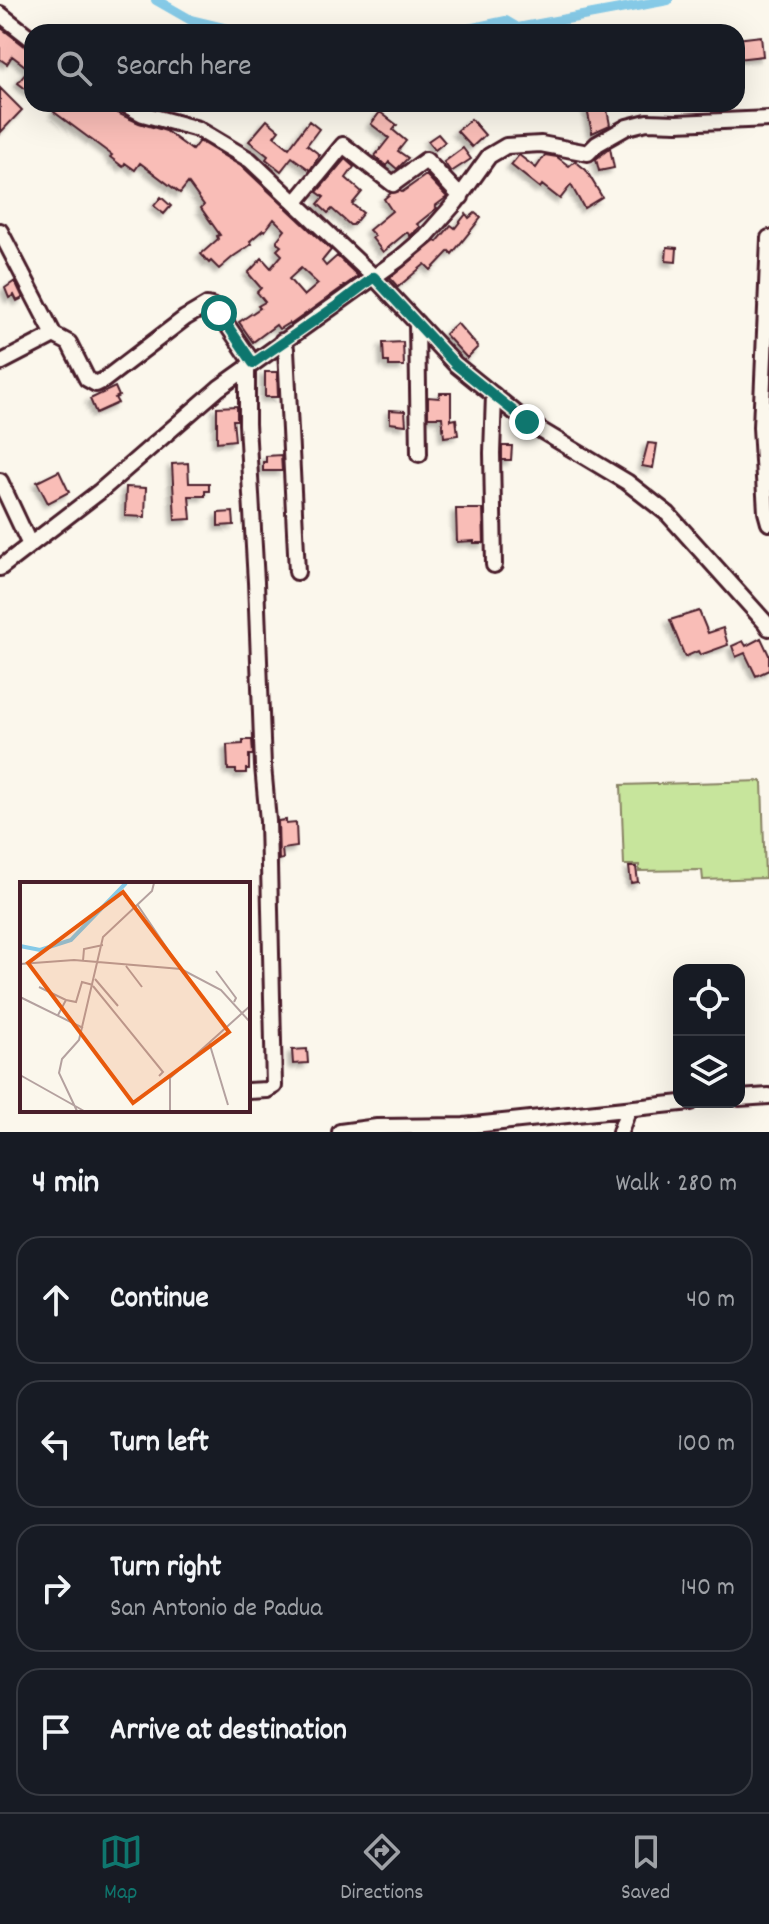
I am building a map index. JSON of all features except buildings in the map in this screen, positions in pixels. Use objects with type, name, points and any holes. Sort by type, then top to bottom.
[{"type":"street","points":[[0,14],[24,33]]},
{"type":"street","points":[[139,112],[198,129],[250,160],[374,277],[455,364],[527,422],[627,482],[668,514],[768,622]]},
{"type":"street","points":[[0,568],[99,492],[219,388],[399,259],[426,236],[461,197],[489,156],[506,146],[541,144],[588,153],[597,144],[627,127],[647,122],[769,119]]},
{"type":"street","points":[[296,202],[343,145],[393,184],[426,160],[461,197]]},
{"type":"street","points":[[0,231],[54,335],[69,343],[87,379],[96,384],[207,305],[219,313],[250,365],[246,406],[268,821],[274,1086],[267,1090],[250,1091]]},
{"type":"street","points":[[769,238],[761,427],[769,523]]},
{"type":"street","points":[[417,323],[419,454]]},
{"type":"street","points":[[0,363],[54,335]]},
{"type":"street","points":[[282,341],[286,349],[297,572]]},
{"type":"street","points":[[494,395],[494,565]]},
{"type":"street","points":[[0,481],[30,545]]},
{"type":"street","points":[[745,1098],[769,1096]]},
{"type":"street","points":[[340,1132],[377,1127],[464,1126],[673,1104]]},
{"type":"street","points":[[620,1132],[628,1110]]},
{"type":"green space","points":[[762,781],[765,878],[703,880],[702,870],[639,871],[639,865],[624,865],[621,785]]},
{"type":"waterway","points":[[156,0],[191,20],[208,24]]},
{"type":"waterway","points":[[539,24],[668,0]]},
{"type":"waterway","points":[[492,24],[506,21],[511,24]]},
{"type":"route","points":[[219,313],[253,363],[374,277],[455,364],[527,422]]}]
